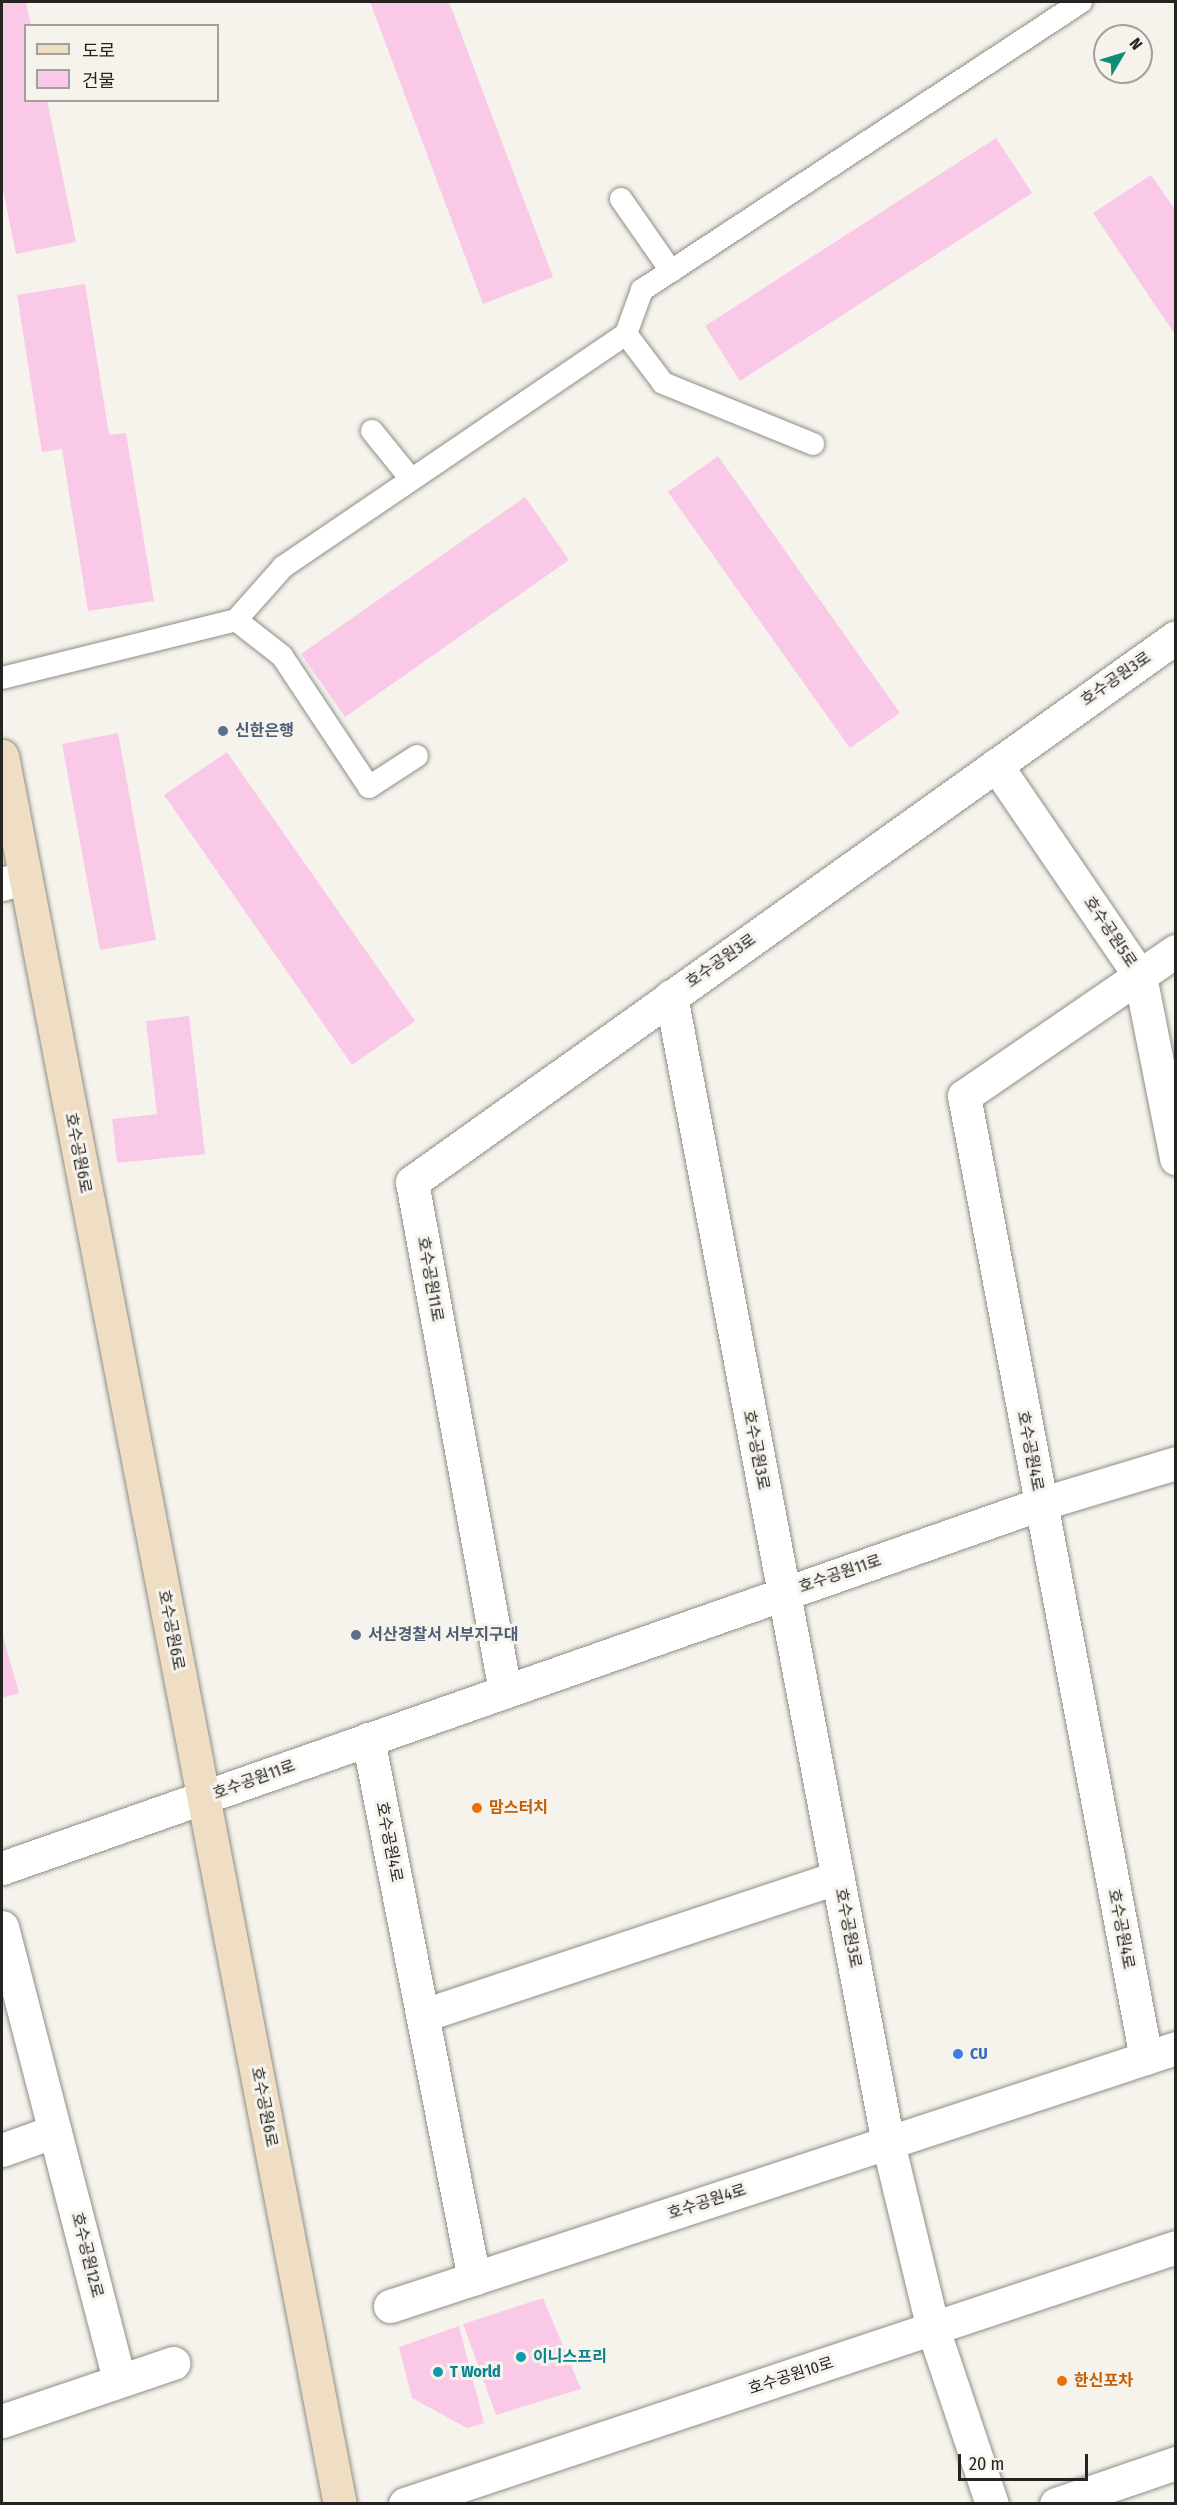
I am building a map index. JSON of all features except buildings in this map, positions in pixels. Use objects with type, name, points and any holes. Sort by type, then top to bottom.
[{"type":"street","name":"호수공원3로","points":[[992,2504],[933,2329],[888,2143],[671,996],[1176,637]]},
{"type":"street","name":"호수공원6로","points":[[2,756],[13,881],[204,1797],[340,2504]]},
{"type":"street","name":"호수공원5로","points":[[996,765],[1140,976],[1176,1158]]},
{"type":"street","name":"호수공원4로","points":[[390,2306],[1161,2053],[1040,1504],[964,1096],[1176,951]]},
{"type":"street","name":"호수공원11로","points":[[505,1691],[412,1182],[671,996]]},
{"type":"street","name":"호수공원11로","points":[[2,1868],[1040,1504],[1176,1463]]},
{"type":"street","name":"호수공원4로","points":[[368,1739],[474,2278]]},
{"type":"street","points":[[424,2015],[838,1877]]},
{"type":"street","name":"호수공원12로","points":[[2,1927],[119,2380]]},
{"type":"street","points":[[2,2150],[55,2131]]},
{"type":"street","name":"호수공원10로","points":[[405,2504],[1176,2247]]},
{"type":"street","points":[[2,2421],[173,2363]]},
{"type":"street","points":[[1056,2504],[1176,2463]]},
{"type":"lane","points":[[2,678],[236,620],[283,567],[410,478],[626,334],[642,290],[1081,2]]},
{"type":"lane","points":[[621,199],[671,271]]},
{"type":"lane","points":[[626,334],[663,383],[813,444]]},
{"type":"lane","points":[[372,431],[410,478]]},
{"type":"lane","points":[[236,620],[282,656],[369,787],[417,756]]},
{"type":"place","name":"신한은행","points":[[223,731]]},
{"type":"place","name":"서산경찰서 서부지구대","points":[[356,1635]]},
{"type":"place","name":"맘스터치","points":[[477,1808]]},
{"type":"place","name":"CU","points":[[958,2054]]},
{"type":"place","name":"이니스프리","points":[[521,2357]]},
{"type":"place","name":"T World","points":[[438,2372]]},
{"type":"place","name":"한신포차","points":[[1062,2381]]}]
